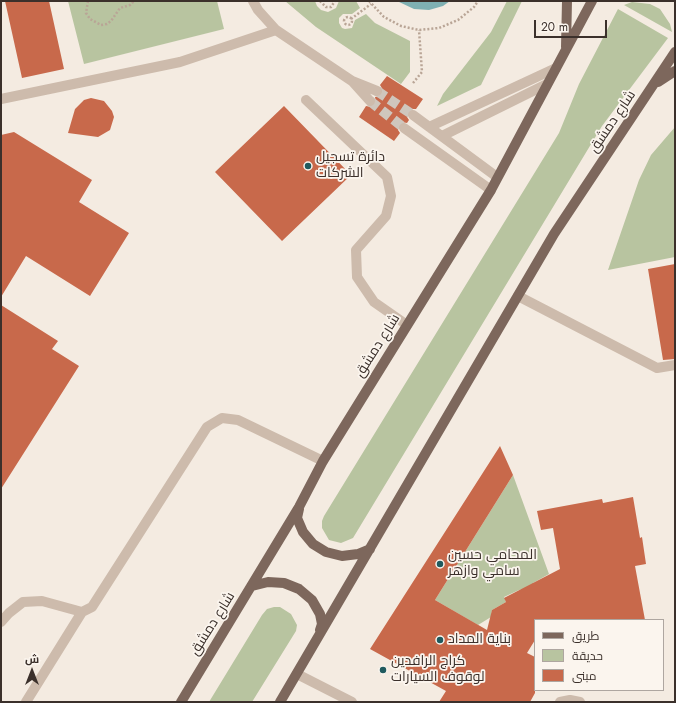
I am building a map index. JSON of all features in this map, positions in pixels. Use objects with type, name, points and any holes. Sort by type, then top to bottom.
[{"type":"main road","points":[[566,1],[566,50]]},
{"type":"main road","name":"شارع دمشق","points":[[181,702],[299,507],[323,461],[491,190],[592,1]]},
{"type":"main road","name":"شارع دمشق","points":[[280,702],[554,234],[675,52]]},
{"type":"main road","points":[[655,84],[675,70]]},
{"type":"main road","points":[[299,507],[297,518],[303,532],[313,544],[326,552],[342,556],[358,554],[370,549]]},
{"type":"main road","points":[[252,586],[268,582],[284,583],[299,589],[312,600],[320,614],[322,624],[317,638]]},
{"type":"street","points":[[253,1],[258,10],[276,30],[352,81],[377,90]]},
{"type":"street","points":[[1,99],[180,62],[276,30]]},
{"type":"street","points":[[429,127],[556,68]]},
{"type":"street","points":[[352,81],[370,101]]},
{"type":"street","points":[[442,136],[547,84]]},
{"type":"street","points":[[306,100],[387,177],[391,196],[386,216],[356,250],[357,278],[374,302],[407,325]]},
{"type":"street","points":[[413,115],[497,177]]},
{"type":"street","points":[[404,128],[491,190]]},
{"type":"street","points":[[518,296],[657,368],[675,365]]},
{"type":"street","points":[[26,702],[82,612],[92,607],[206,427],[222,418],[238,420],[323,461]]},
{"type":"street","points":[[1,622],[9,613],[23,602],[42,601],[82,612]]},
{"type":"street","points":[[297,674],[352,702]]},
{"type":"street","points":[[560,702],[570,700],[580,702]]},
{"type":"path","points":[[88,1],[86,13],[90,19],[101,25],[107,24],[111,21],[120,8],[130,5],[134,1]]},
{"type":"path","points":[[320,1],[326,7],[330,7],[335,1]]},
{"type":"path","points":[[351,18],[370,2],[390,20],[400,26],[418,30],[439,28],[458,20],[474,7],[478,1]]},
{"type":"path","points":[[413,83],[422,72],[418,30]]},
{"type":"green space","points":[[68,1],[217,1],[224,29],[84,64]]},
{"type":"green space","points":[[285,1],[315,1],[321,10],[328,12],[336,8],[339,1],[356,1],[360,8],[352,14],[343,14],[339,18],[339,23],[342,28],[352,28],[355,20],[366,14],[375,23],[410,41],[410,72],[401,84],[316,27]]},
{"type":"green space","points":[[507,1],[522,1],[481,85],[437,106],[443,94],[491,32]]},
{"type":"green space","points":[[632,2],[650,4],[660,9],[670,24],[672,32],[624,5]]},
{"type":"green space","points":[[618,9],[668,38],[602,126],[353,538],[341,543],[329,540],[322,528],[324,516],[559,133],[579,84]]},
{"type":"green space","points":[[675,127],[675,257],[608,270],[639,180],[651,155]]},
{"type":"green space","points":[[513,475],[549,574],[533,583],[534,587],[519,590],[504,597],[506,602],[492,610],[491,617],[478,625],[435,600]]},
{"type":"green space","points":[[280,607],[291,614],[297,625],[296,631],[252,702],[209,702],[262,615],[267,609]]},
{"type":"water","points":[[397,1],[450,1],[443,6],[429,10],[414,9]]},
{"type":"building","points":[[5,1],[49,1],[64,69],[22,78]]},
{"type":"building","points":[[387,76],[423,99],[416,109],[411,109],[408,111],[407,117],[409,120],[407,123],[402,122],[399,125],[398,130],[400,133],[394,141],[359,117],[366,106],[375,106],[375,97],[383,94],[383,90],[380,85]]},
{"type":"building","points":[[91,98],[104,101],[112,111],[114,117],[110,130],[98,137],[68,133],[75,109],[84,100]]},
{"type":"building","points":[[284,106],[351,175],[282,241],[215,172]]},
{"type":"building","points":[[14,132],[92,180],[79,202],[129,233],[90,296],[26,256],[1,297],[1,135]]},
{"type":"building","points":[[675,264],[675,359],[663,360],[648,269]]},
{"type":"building","points":[[1,305],[58,341],[52,349],[79,366],[1,489]]},
{"type":"building","points":[[500,446],[513,475],[435,600],[487,630],[492,610],[506,602],[504,598],[560,569],[553,528],[541,530],[537,511],[602,499],[603,503],[633,497],[640,538],[642,537],[646,564],[635,566],[645,619],[534,619],[534,642],[527,653],[534,656],[535,693],[530,702],[439,702],[446,691],[370,649]]},
{"type":"tunnel","points":[[377,91],[413,115]]},
{"type":"tunnel","points":[[370,101],[404,128]]},
{"type":"place","name":"دائرة تسجيل الشركات","points":[[308,166]]},
{"type":"place","name":"المحامي حسين سامي وازهر","points":[[440,564]]},
{"type":"place","name":"بناية المداد","points":[[440,640]]},
{"type":"place","name":"كراج الرافدين لوقوف السيارات","points":[[383,670]]}]
